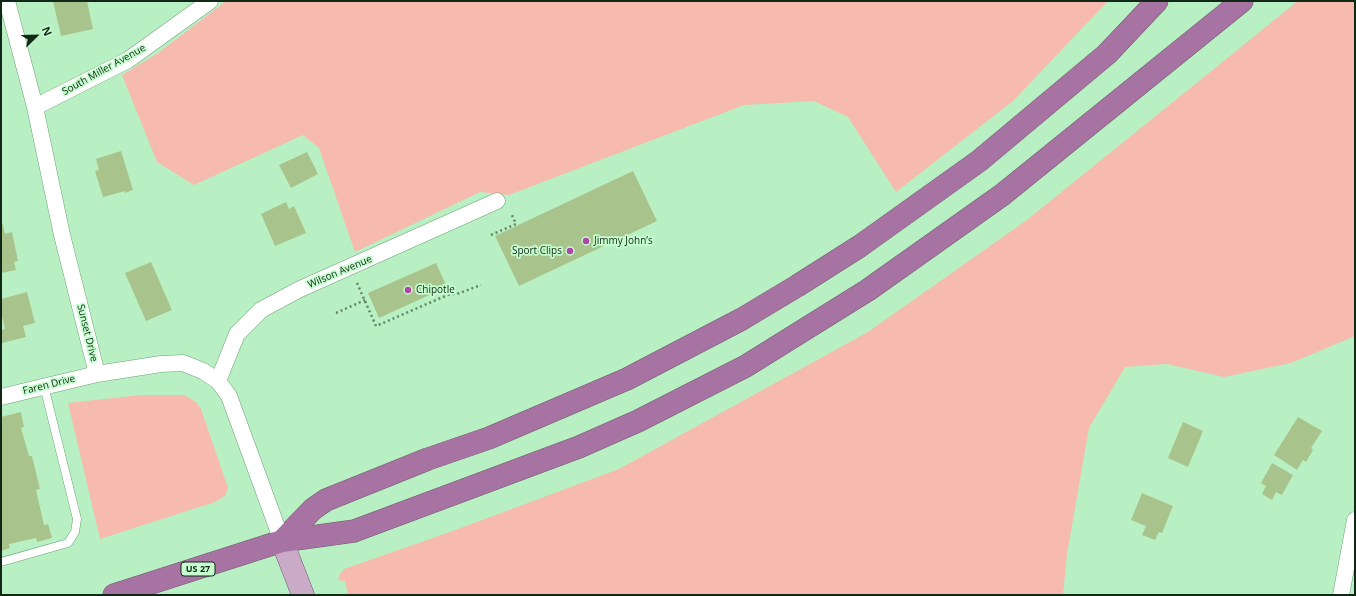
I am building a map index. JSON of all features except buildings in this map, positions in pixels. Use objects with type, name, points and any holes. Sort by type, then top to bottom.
[{"type":"highway","points":[[282,541],[313,509],[326,500],[428,459],[489,438],[620,382],[742,319],[797,286],[860,246],[979,161],[1107,54],[1157,1]]},
{"type":"highway","points":[[282,541],[354,531],[579,447],[638,421],[746,366],[868,290],[1002,195],[1242,1]]},
{"type":"highway","name":"US 27","points":[[114,595],[282,541]]},
{"type":"main road","points":[[282,541],[303,595]]},
{"type":"street","name":"Sunset Drive","points":[[7,1],[35,107],[62,235],[97,374],[183,363],[203,371],[218,381],[229,396],[282,541]]},
{"type":"street","name":"South Miller Avenue","points":[[35,107],[128,60],[210,1]]},
{"type":"street","name":"Wilson Avenue","points":[[218,381],[237,334],[261,310],[298,290],[365,262],[497,201]]},
{"type":"street","name":"Faren Drive","points":[[1,397],[97,374]]},
{"type":"street","points":[[1341,595],[1355,520]]},
{"type":"lane","points":[[1,562],[68,542],[76,532],[77,519],[44,386]]},
{"type":"path","points":[[356,281],[376,326],[450,294],[457,294],[482,285]]},
{"type":"path","points":[[336,313],[365,300]]},
{"type":"shaded area","points":[[226,1],[1108,1],[1013,101],[896,192],[848,117],[814,101],[744,105],[509,195],[480,192],[355,252],[319,148],[303,135],[194,185],[157,162],[122,75],[158,53]]},
{"type":"shaded area","points":[[1298,1],[1355,1],[1355,336],[1291,363],[1224,377],[1167,364],[1125,367],[1089,428],[1067,554],[1063,595],[348,595],[345,581],[338,580],[344,569],[450,532],[619,469],[868,332],[1027,220]]},
{"type":"shaded area","points":[[141,395],[184,395],[196,402],[201,409],[228,488],[225,496],[215,502],[100,539],[68,403]]},
{"type":"place","name":"Jimmy John’s","points":[[586,241]]},
{"type":"place","name":"Sport Clips","points":[[570,251]]},
{"type":"place","name":"Chipotle","points":[[408,290]]}]
